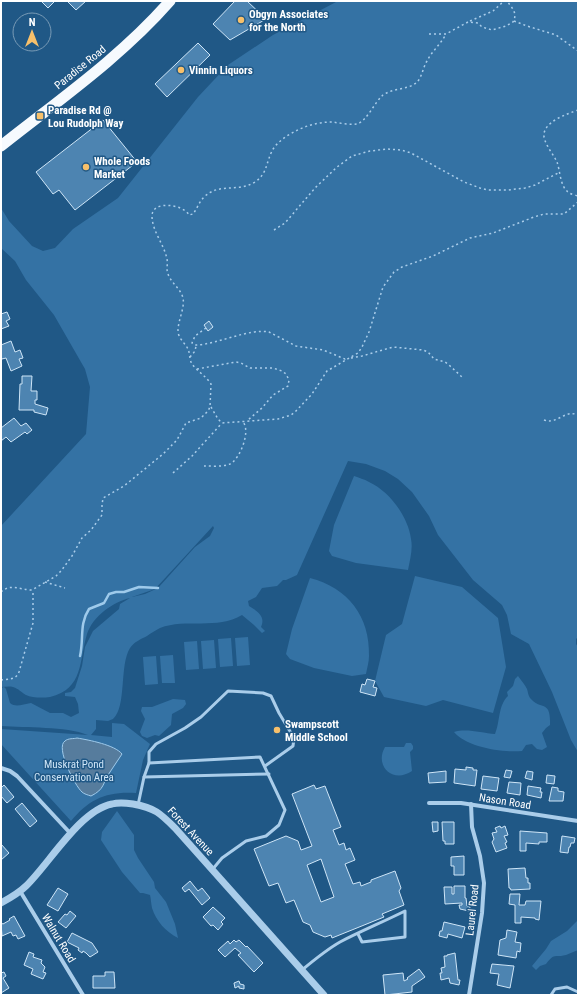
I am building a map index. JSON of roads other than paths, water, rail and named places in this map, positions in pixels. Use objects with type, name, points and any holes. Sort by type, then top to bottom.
[{"type":"highway","name":"Paradise Road","points":[[1,146],[115,56],[154,19],[170,1]]},
{"type":"street","points":[[1,768],[10,770],[17,776],[71,834]]},
{"type":"street","name":"Nason Road","points":[[428,803],[449,802],[471,804],[578,821]]},
{"type":"street","name":"Forest Avenue","points":[[1,903],[27,885],[71,834],[89,816],[111,804],[119,803],[138,805],[155,810],[165,818],[324,995]]},
{"type":"street","name":"Laurel Road","points":[[469,995],[482,913],[484,883],[480,856],[472,828],[471,804]]},
{"type":"street","name":"Walnut Road","points":[[20,891],[83,995]]},
{"type":"lane","points":[[138,805],[144,777],[149,763],[149,752],[156,744],[185,728],[201,717],[228,691],[263,693],[271,696],[294,738],[293,746],[265,766]]},
{"type":"lane","points":[[149,763],[260,757],[285,810],[279,825],[266,836],[246,841],[222,858],[212,870]]},
{"type":"lane","points":[[144,777],[269,774]]},
{"type":"lane","points":[[302,970],[340,942],[405,911],[405,937],[362,942],[358,934]]},
{"type":"lane","points":[[551,995],[555,989],[567,987],[578,992]]},
{"type":"waterway","points":[[80,656],[84,620],[89,609],[104,603],[109,594],[124,592],[139,587],[158,588]]},
{"type":"place","name":"Obgyn Associates for the North","points":[[241,20]]},
{"type":"place","name":"Vinnin Liquors","points":[[181,70]]},
{"type":"place","name":"Paradise Rd @ Lou Rudolph Way","points":[[40,116]]},
{"type":"place","name":"Whole Foods Market","points":[[86,167]]},
{"type":"place","name":"Swampscott Middle School","points":[[277,730]]},
{"type":"park label","name":"Muskrat Pond Conservation Area","points":[[74,770]]}]
